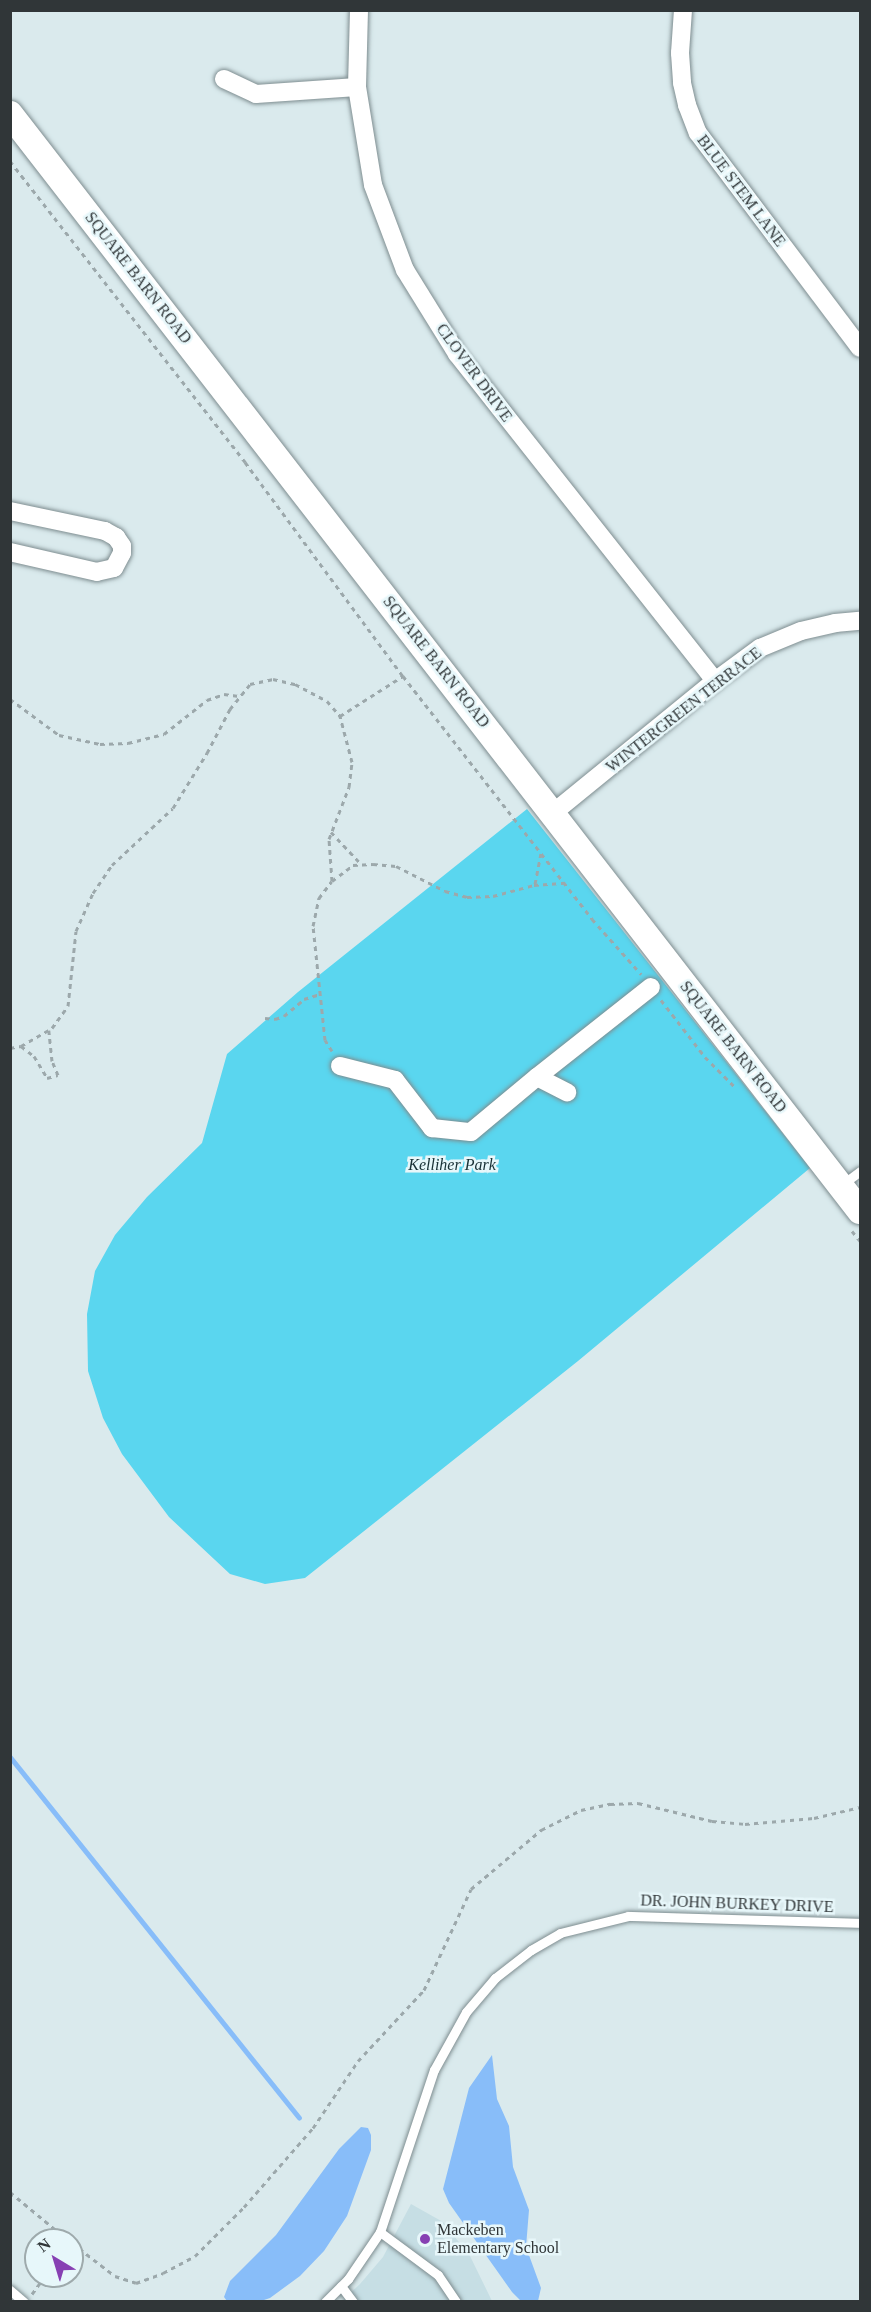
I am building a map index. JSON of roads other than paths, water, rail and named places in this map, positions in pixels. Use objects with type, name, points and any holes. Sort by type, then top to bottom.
[{"type":"street","name":"CLOVER DRIVE","points":[[359,10],[357,87],[373,185],[405,270],[457,354],[715,681]]},
{"type":"street","name":"BLUE STEM LANE","points":[[683,10],[680,53],[682,83],[687,105],[698,133],[861,348]]},
{"type":"street","points":[[224,79],[256,94],[357,87]]},
{"type":"street","name":"SQUARE BARN ROAD","points":[[10,114],[553,813],[851,1179],[853,1217]]},
{"type":"street","points":[[10,512],[105,531],[116,537],[122,546],[122,553],[114,568],[98,572],[10,552]]},
{"type":"street","name":"WINTERGREEN TERRACE","points":[[553,813],[715,681],[760,648],[801,631],[835,623],[861,621]]},
{"type":"street","points":[[340,1066],[395,1080],[432,1128],[471,1132],[651,987]]},
{"type":"street","points":[[537,1077],[567,1092]]},
{"type":"lane","name":"DR. JOHN BURKEY DRIVE","points":[[325,2301],[341,2286],[380,2232],[434,2070],[466,2012],[495,1978],[531,1950],[560,1933],[628,1916],[861,1923]]},
{"type":"lane","points":[[380,2232],[438,2275],[456,2301]]},
{"type":"lane","points":[[341,2286],[353,2301]]},
{"type":"lane","points":[[10,2290],[25,2301]]},
{"type":"waterway","points":[[10,1757],[299,2118]]},
{"type":"place","name":"Mackeben Elementary School","points":[[425,2239]]},
{"type":"park label","name":"Kelliher Park","points":[[452,1165]]}]
